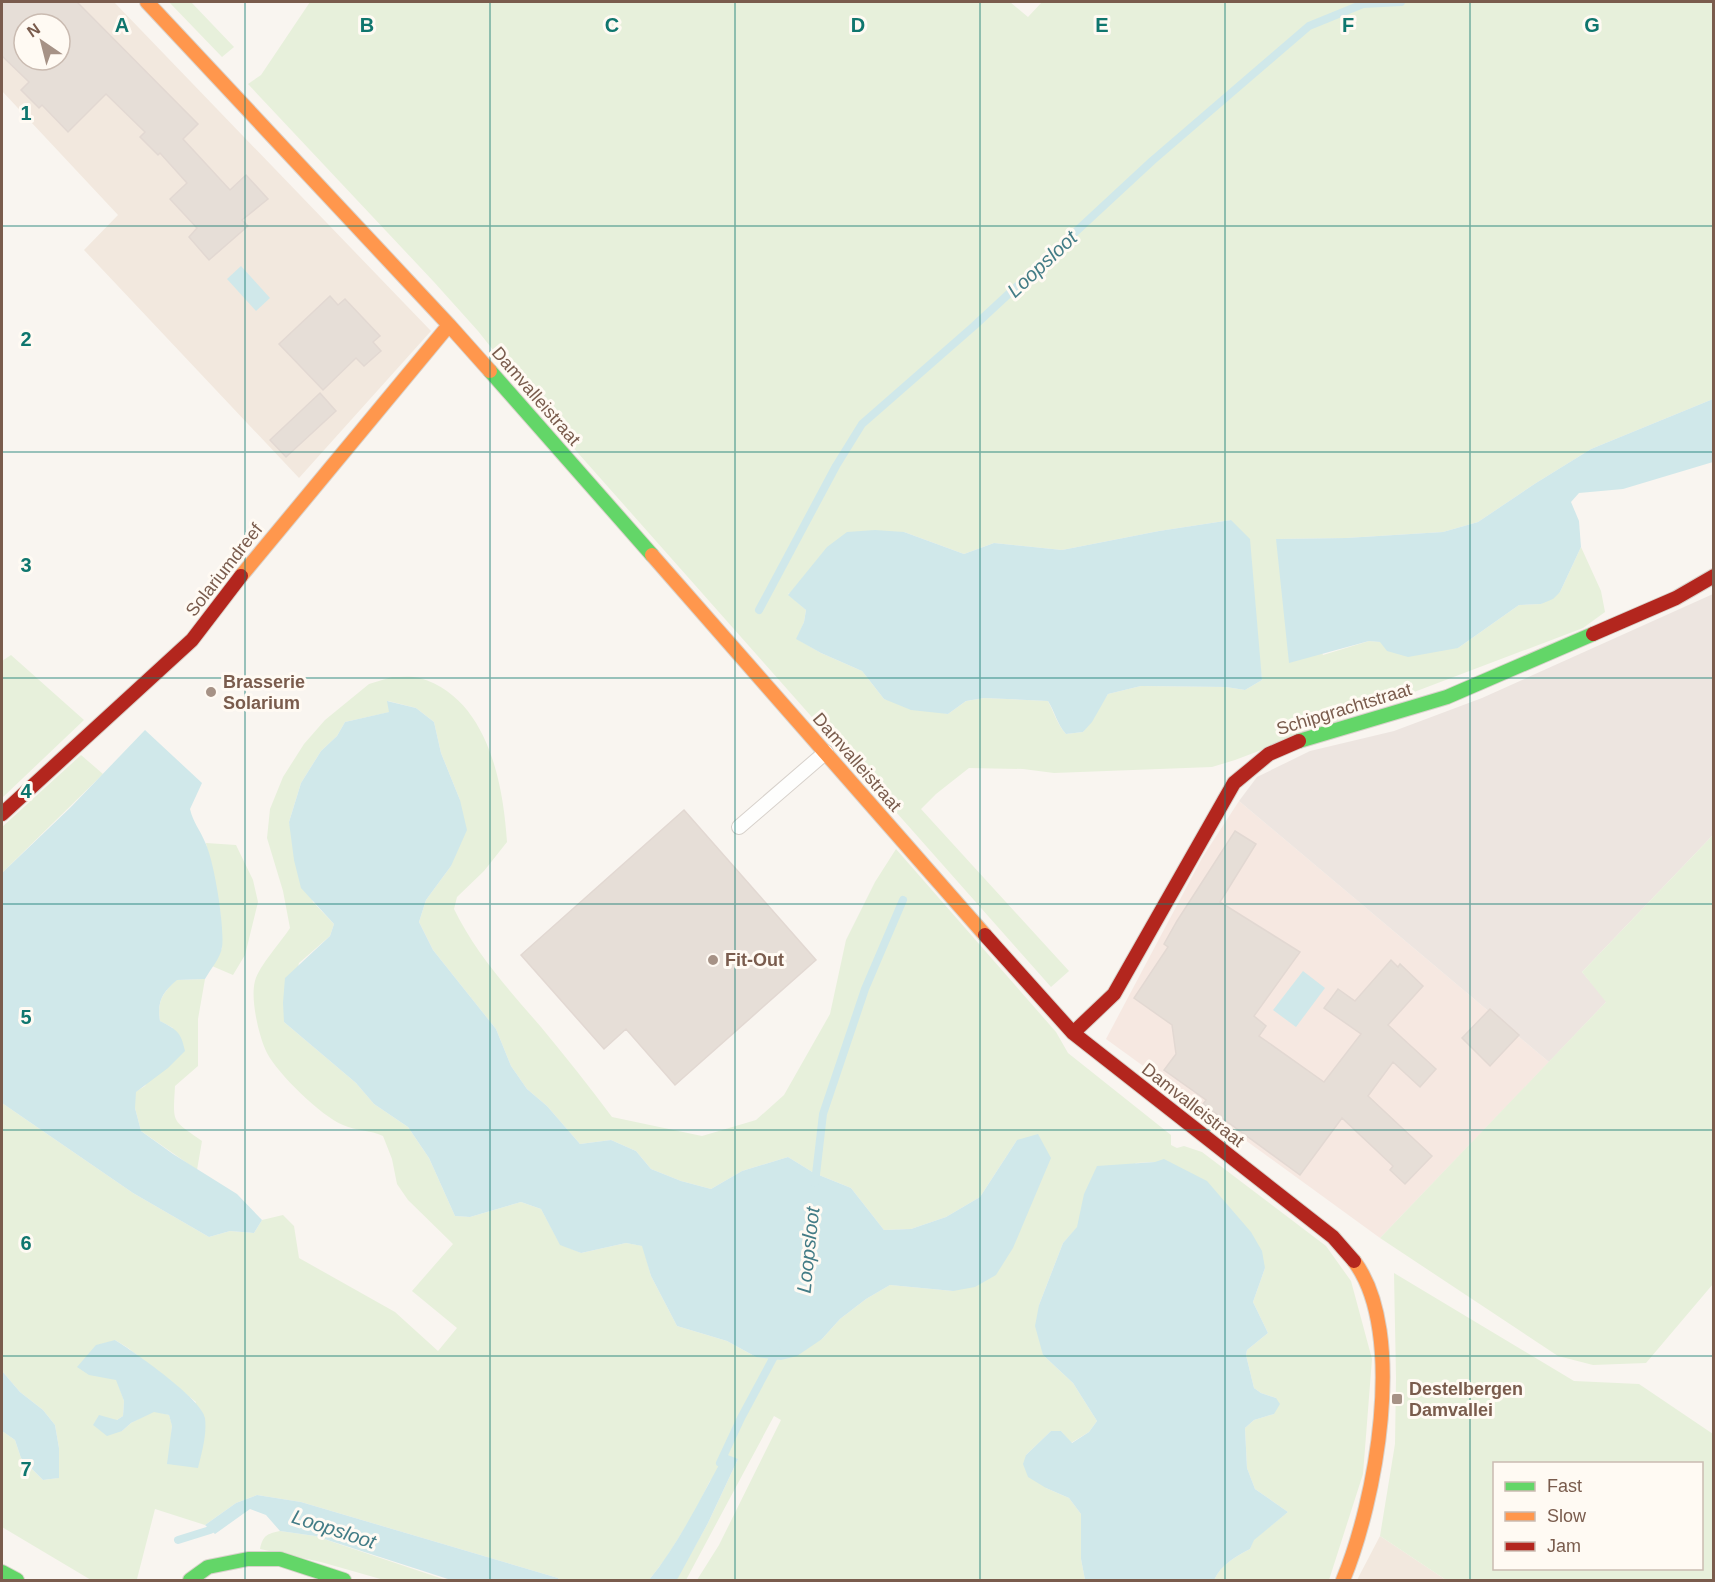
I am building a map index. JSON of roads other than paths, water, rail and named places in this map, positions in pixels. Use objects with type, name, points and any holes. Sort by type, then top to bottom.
[{"type":"main road","name":"Damvalleistraat","points":[[147,2],[449,325],[826,752],[949,896],[1073,1033],[1333,1237],[1349,1252],[1368,1285],[1381,1335],[1383,1395],[1374,1470],[1359,1545],[1343,1581]]},
{"type":"main road","name":"Solariumdreef","points":[[2,814],[192,639],[252,562],[449,325]]},
{"type":"main road","name":"Schipgrachtstraat","points":[[1073,1033],[1114,994],[1234,783],[1251,766],[1272,751],[1294,742],[1447,697],[1676,598],[1713,576]]},
{"type":"main road","points":[[190,1581],[208,1568],[248,1559],[280,1559],[344,1581]]},
{"type":"main road","points":[[2,1572],[17,1581]]},
{"type":"lane","points":[[739,828],[826,752]]},
{"type":"water","points":[[241,266],[270,298],[256,311],[227,279]]},
{"type":"water","points":[[1713,399],[1713,462],[1623,489],[1579,493],[1571,502],[1579,521],[1581,547],[1560,592],[1553,599],[1541,604],[1519,605],[1458,648],[1408,657],[1387,651],[1380,642],[1369,641],[1289,663],[1276,539],[1346,538],[1443,532],[1478,522],[1591,449]]},
{"type":"water","points":[[1231,520],[1250,539],[1262,680],[1245,690],[1226,687],[1141,686],[1108,694],[1092,722],[1083,732],[1066,734],[1048,701],[984,698],[966,701],[948,714],[911,710],[884,699],[862,671],[796,639],[804,622],[806,610],[788,595],[827,547],[847,532],[875,530],[904,532],[964,554],[994,543],[1062,550]]},
{"type":"water","points":[[387,701],[416,708],[434,722],[441,753],[460,800],[467,830],[451,866],[426,900],[419,922],[433,950],[496,1029],[511,1066],[527,1089],[547,1106],[580,1144],[611,1140],[636,1151],[651,1169],[681,1181],[711,1189],[742,1171],[788,1157],[814,1173],[851,1188],[884,1230],[911,1229],[946,1217],[980,1197],[1017,1140],[1038,1134],[1051,1158],[1013,1248],[996,1275],[975,1287],[953,1291],[890,1285],[866,1299],[840,1319],[822,1339],[797,1356],[781,1360],[756,1357],[727,1341],[677,1326],[651,1276],[642,1246],[626,1243],[581,1253],[560,1245],[541,1209],[521,1202],[470,1217],[455,1216],[429,1158],[408,1127],[374,1104],[356,1083],[284,1022],[285,978],[330,936],[334,924],[301,888],[294,860],[289,822],[301,783],[321,751],[337,736],[345,722],[389,712]]},
{"type":"water","points":[[145,730],[202,783],[190,809],[212,863],[220,910],[222,947],[220,955],[205,979],[177,980],[162,998],[159,1008],[160,1021],[177,1032],[185,1051],[168,1068],[136,1092],[135,1108],[141,1131],[237,1194],[262,1220],[254,1233],[230,1231],[209,1237],[133,1193],[2,1103],[2,873],[71,807]]},
{"type":"water","points":[[1303,971],[1325,988],[1296,1027],[1273,1010]]},
{"type":"water","points":[[1164,1159],[1207,1181],[1251,1232],[1262,1251],[1265,1268],[1253,1302],[1268,1333],[1247,1350],[1246,1355],[1254,1388],[1276,1398],[1280,1404],[1274,1414],[1254,1420],[1245,1428],[1247,1468],[1255,1489],[1288,1512],[1254,1540],[1250,1549],[1225,1565],[1214,1580],[1085,1580],[1081,1559],[1081,1514],[1069,1498],[1028,1477],[1023,1464],[1026,1455],[1051,1431],[1061,1431],[1072,1443],[1089,1432],[1097,1421],[1073,1383],[1043,1355],[1035,1326],[1039,1305],[1063,1243],[1077,1227],[1084,1194],[1097,1166],[1155,1162]]},
{"type":"water","points":[[115,1340],[166,1376],[201,1410],[205,1418],[205,1431],[198,1468],[167,1464],[172,1426],[169,1415],[154,1412],[131,1423],[122,1431],[107,1436],[93,1425],[99,1415],[117,1420],[123,1416],[124,1401],[116,1380],[89,1375],[77,1367],[96,1345]]},
{"type":"water","points":[[2,1371],[20,1392],[43,1410],[55,1425],[59,1448],[59,1478],[43,1480],[21,1458],[15,1440],[2,1431]]},
{"type":"water","points":[[725,1454],[738,1459],[708,1523],[678,1578],[676,1580],[649,1580],[680,1535]]},
{"type":"water","points":[[257,1495],[301,1502],[559,1580],[451,1580],[315,1536],[280,1531],[266,1515],[250,1509],[215,1534],[205,1525],[236,1503]]},
{"type":"waterway","name":"Loopsloot","points":[[759,610],[836,466],[862,424],[974,326],[1152,161],[1309,26],[1363,4],[1401,2]]},
{"type":"waterway","name":"Loopsloot","points":[[815,1183],[823,1114],[865,989],[903,900]]},
{"type":"waterway","name":"Loopsloot","points":[[720,1463],[777,1351]]},
{"type":"waterway","name":"Loopsloot","points":[[178,1540],[210,1530],[218,1524]]},
{"type":"place","name":"Brasserie Solarium","points":[[211,692]]},
{"type":"place","name":"Fit-Out","points":[[713,960]]},
{"type":"place","name":"Destelbergen Damvallei","points":[[1397,1399]]}]
